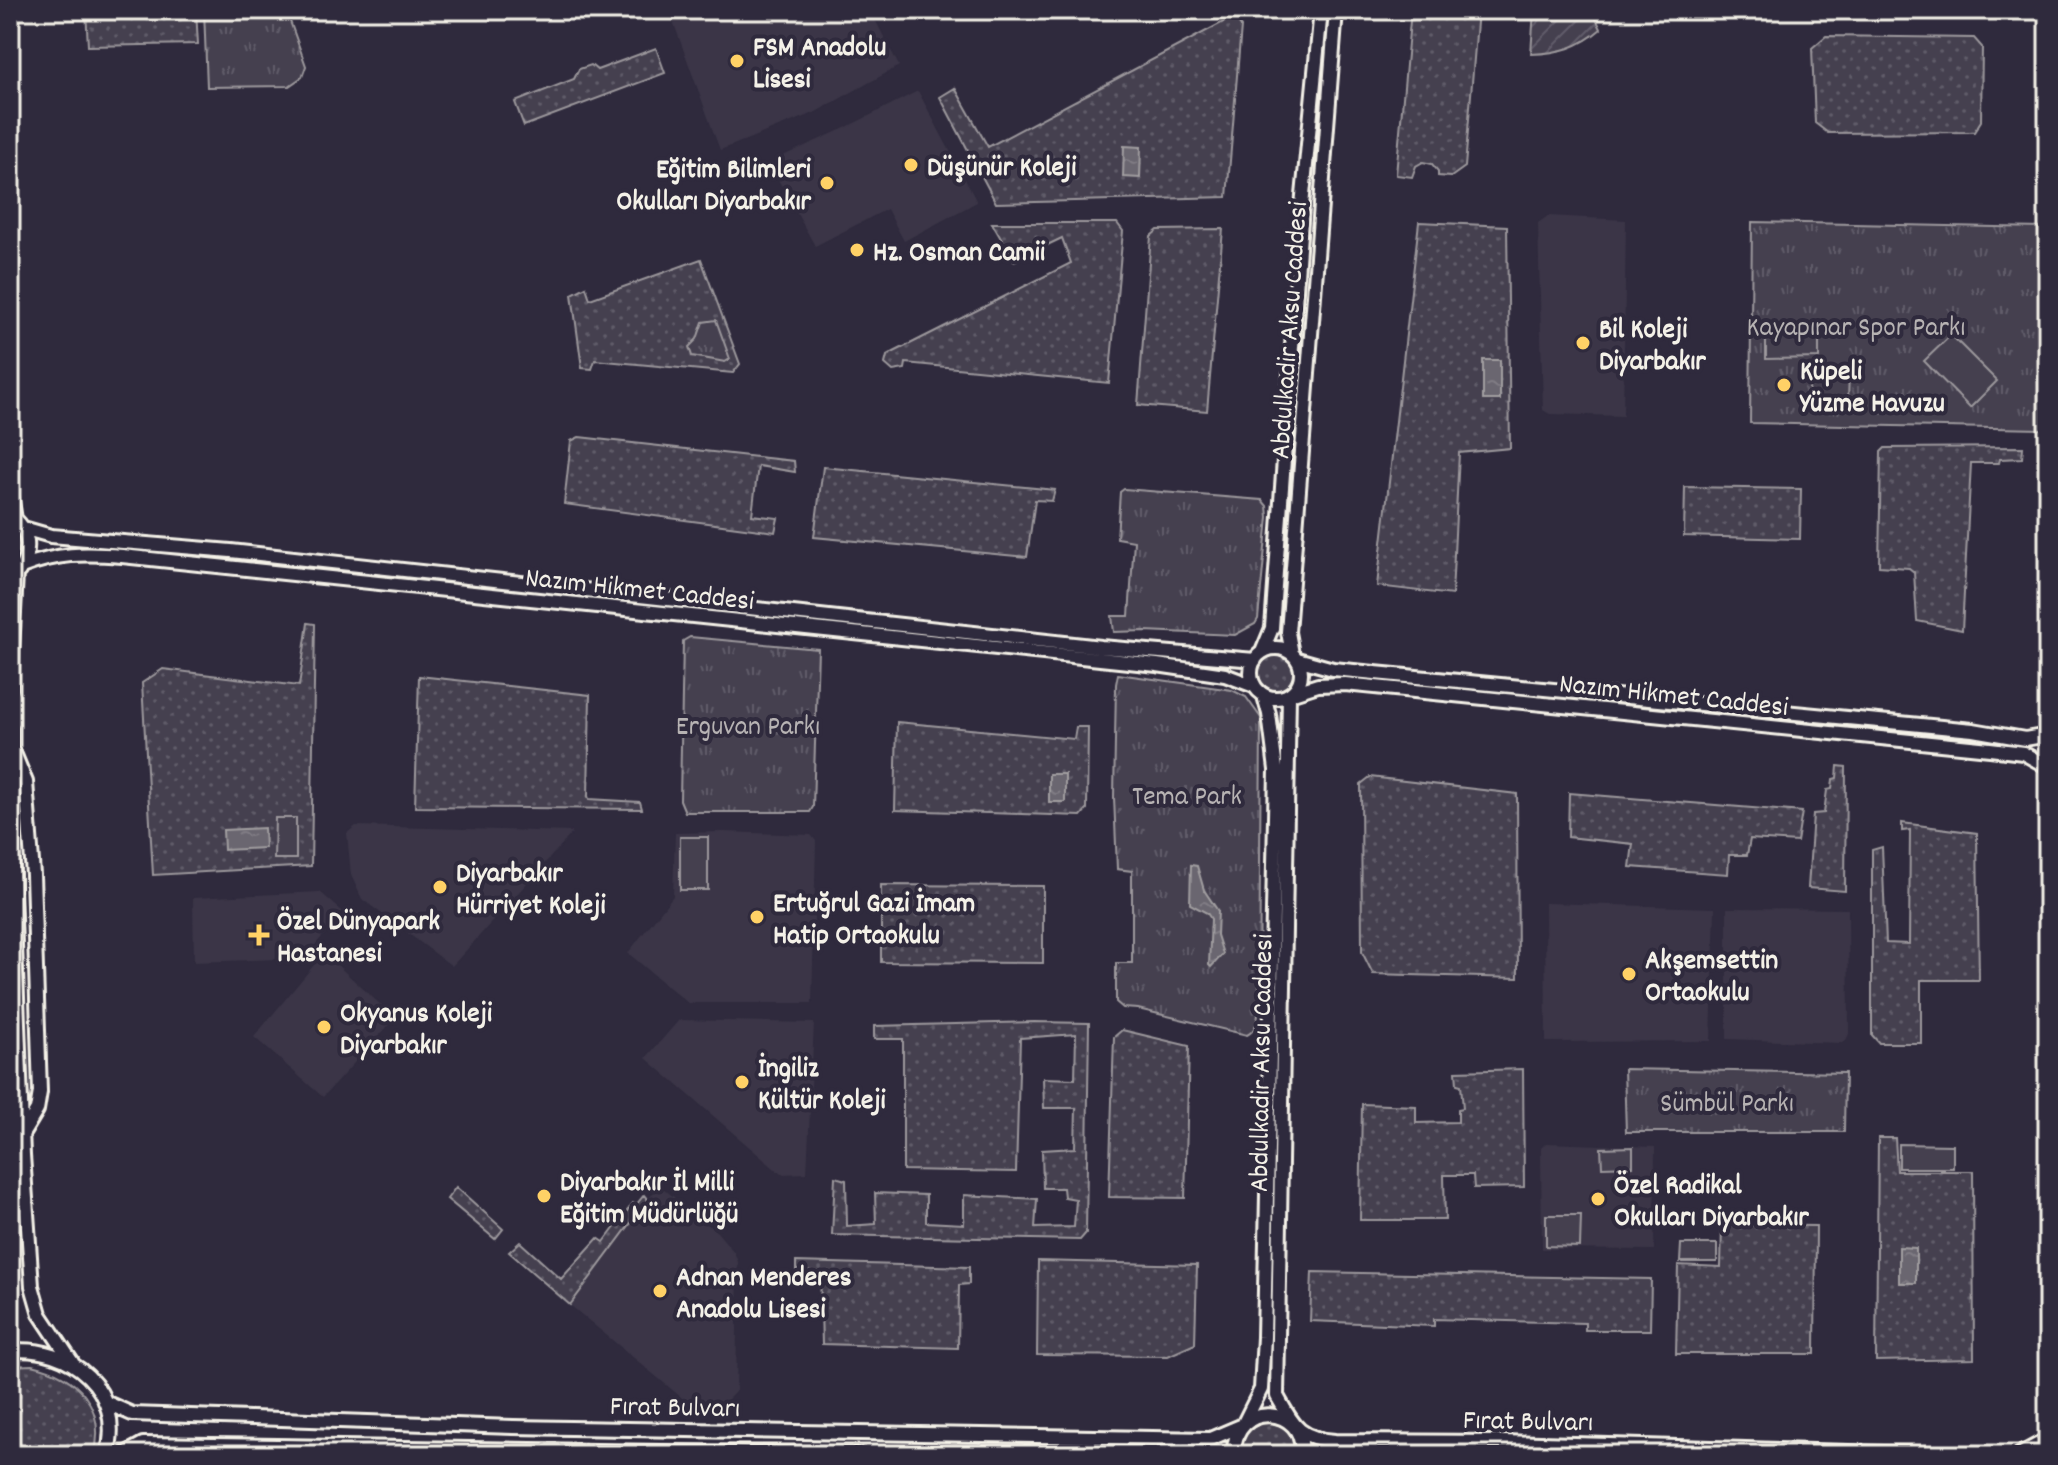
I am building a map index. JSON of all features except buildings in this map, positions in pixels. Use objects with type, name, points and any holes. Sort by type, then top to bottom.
[{"type":"main road","name":"Abdulkadir Aksu Caddesi","points":[[1258,656],[1272,628],[1302,206],[1321,10]]},
{"type":"main road","name":"Abdulkadir Aksu Caddesi","points":[[1295,657],[1289,620],[1336,10]]},
{"type":"main road","points":[[10,490],[16,521],[28,548],[16,573],[10,689]]},
{"type":"main road","name":"Nazım Hikmet Caddesi","points":[[16,521],[51,536],[231,551],[1101,647],[1258,656]]},
{"type":"main road","name":"Nazım Hikmet Caddesi","points":[[16,573],[55,555],[86,553],[122,556],[1157,665],[1225,675],[1254,686]]},
{"type":"main road","points":[[1278,648],[1295,657],[1301,673],[1297,687],[1291,694],[1272,699],[1254,686],[1251,677],[1258,656],[1278,648]]},
{"type":"main road","name":"Nazım Hikmet Caddesi","points":[[1295,657],[1344,670],[1973,730],[2025,739],[2048,735]]},
{"type":"main road","name":"Nazım Hikmet Caddesi","points":[[1291,694],[1318,685],[1345,684],[1990,749],[2023,753],[2048,767]]},
{"type":"main road","name":"Abdulkadir Aksu Caddesi","points":[[1291,694],[1277,1396],[1300,1438],[1301,1455]]},
{"type":"main road","name":"Abdulkadir Aksu Caddesi","points":[[1234,1455],[1233,1444],[1261,1389],[1264,1337],[1276,770],[1264,696]]},
{"type":"main road","points":[[10,728],[22,1135],[32,1286],[40,1314],[72,1362],[92,1380],[105,1402],[111,1424],[107,1455]]},
{"type":"main road","points":[[10,745],[26,782],[33,875],[40,1092],[37,1110],[22,1135]]},
{"type":"main road","points":[[10,1351],[29,1349],[51,1353],[72,1362]]},
{"type":"main road","name":"Fırat Bulvarı","points":[[105,1402],[132,1414],[513,1427],[1210,1439],[1264,1415],[1286,1420],[1314,1439],[1335,1441],[1513,1442],[1955,1455]]},
{"type":"main road","points":[[2019,1455],[2048,1439]]},
{"type":"main road","points":[[2039,1455],[2048,1439]]},
{"type":"main road","name":"Fırat Bulvarı","points":[[123,1455],[143,1444],[861,1455]]},
{"type":"shaded area","points":[[669,10],[870,10],[899,66],[814,113],[720,150]]},
{"type":"shaded area","points":[[918,91],[977,202],[904,241],[887,209],[815,246],[774,172],[783,156]]},
{"type":"shaded area","name":"Bil Koleji Diyarbakır","points":[[1548,216],[1626,220],[1623,416],[1550,414],[1543,410],[1538,223]]},
{"type":"shaded area","name":"Diyarbakır Hürriyet Koleji","points":[[356,826],[573,832],[452,966],[362,899],[351,875],[347,833]]},
{"type":"shaded area","name":"Ertuğrul Gazi İmam Hatip Ortaokulu","points":[[675,833],[811,835],[816,841],[812,1003],[688,1003],[628,953],[673,896]]},
{"type":"shaded area","name":"Özel Dünyapark Hastanesi","points":[[320,892],[343,912],[304,958],[194,962],[193,898]]},
{"type":"shaded area","name":"Akşemsettin Ortaokulu","points":[[1545,903],[1715,908],[1711,1041],[1546,1042]]},
{"type":"shaded area","points":[[1727,908],[1848,909],[1849,1034],[1846,1040],[1842,1043],[1727,1039]]},
{"type":"shaded area","name":"Okyanus Koleji Diyarbakır","points":[[324,953],[395,1018],[323,1097],[254,1037]]},
{"type":"shaded area","name":"İngiliz Kültür Koleji","points":[[679,1020],[814,1023],[807,1173],[781,1174],[646,1058]]},
{"type":"shaded area","name":"Özel Radikal Okulları Diyarbakır","points":[[1546,1143],[1655,1147],[1654,1250],[1542,1249],[1541,1148]]},
{"type":"shaded area","name":"Adnan Menderes Anadolu Lisesi","points":[[659,1185],[717,1232],[734,1252],[738,1262],[736,1391],[724,1403],[687,1402],[570,1305]]},
{"type":"green space","points":[[86,10],[196,10],[198,44],[88,46]]},
{"type":"green space","points":[[204,10],[286,10],[306,66],[302,77],[289,86],[207,87]]},
{"type":"green space","points":[[1411,10],[1478,10],[1465,167],[1451,177],[1438,176],[1432,164],[1423,162],[1416,166],[1412,177],[1396,175]]},
{"type":"green space","points":[[1534,10],[1592,10],[1601,29],[1585,41],[1568,48],[1531,54]]},
{"type":"green space","points":[[1235,18],[1241,27],[1227,197],[996,203],[940,97],[955,88],[988,147]]},
{"type":"green space","points":[[1826,36],[1974,38],[1982,47],[1981,121],[1974,132],[1828,133],[1815,123],[1812,48]]},
{"type":"green space","points":[[656,48],[665,73],[524,126],[515,102],[574,79],[579,69],[591,65],[597,70]]},
{"type":"green space","points":[[1419,222],[1507,226],[1510,448],[1459,453],[1452,595],[1377,586]]},
{"type":"green space","name":"Kayapınar Spor Parkı","points":[[1752,222],[2048,228],[2048,429],[1750,423]]},
{"type":"green space","points":[[992,223],[1117,223],[1123,231],[1109,383],[906,363],[905,369],[893,371],[885,364],[887,356],[894,352],[1071,263],[1062,238],[1014,261]]},
{"type":"green space","points":[[1223,229],[1207,411],[1138,405],[1151,236],[1158,230]]},
{"type":"green space","points":[[701,259],[740,364],[733,373],[595,360],[592,369],[582,368],[572,294],[586,287],[590,299]]},
{"type":"green space","points":[[716,320],[730,359],[725,362],[692,356],[689,347],[697,339],[703,322]]},
{"type":"green space","points":[[1766,332],[1819,332],[1819,358],[1766,359]]},
{"type":"green space","points":[[1951,335],[1997,381],[1970,408],[1924,361]]},
{"type":"green space","points":[[1809,370],[1849,370],[1848,403],[1809,403]]},
{"type":"green space","points":[[579,437],[794,461],[795,472],[758,466],[752,515],[778,518],[775,532],[564,504],[571,441]]},
{"type":"green space","points":[[2023,447],[2022,458],[2000,459],[1999,463],[1971,463],[1962,630],[1917,621],[1914,572],[1909,568],[1879,566],[1881,452],[1885,448]]},
{"type":"green space","points":[[823,467],[1055,490],[1052,501],[1035,500],[1027,557],[814,537]]},
{"type":"green space","points":[[1685,487],[1801,489],[1800,539],[1684,536]]},
{"type":"green space","points":[[1124,489],[1262,500],[1267,506],[1268,517],[1255,624],[1235,635],[1114,632],[1112,616],[1129,616],[1134,541],[1117,538],[1120,492]]},
{"type":"green space","points":[[308,623],[315,624],[311,866],[153,875],[142,683],[163,669],[299,686]]},
{"type":"green space","name":"Erguvan Parkı","points":[[690,637],[818,649],[813,807],[810,812],[685,812],[680,800],[683,641]]},
{"type":"green space","points":[[1275,654],[1289,660],[1295,674],[1289,688],[1275,694],[1261,688],[1255,674],[1261,660]]},
{"type":"green space","name":"Tema Park","points":[[1118,674],[1232,690],[1246,697],[1261,718],[1259,1009],[1255,1027],[1247,1035],[1123,1008],[1116,1002],[1116,963],[1132,963],[1132,871],[1117,869],[1114,797]]},
{"type":"green space","points":[[419,676],[590,695],[589,799],[640,802],[642,809],[415,807]]},
{"type":"green space","points":[[897,722],[1074,739],[1076,727],[1088,727],[1087,809],[1081,816],[895,810]]},
{"type":"green space","points":[[1838,766],[1846,767],[1845,891],[1808,888],[1813,814],[1824,813],[1827,790],[1832,789]]},
{"type":"green space","points":[[1370,777],[1517,794],[1518,978],[1373,974],[1362,952],[1361,784]]},
{"type":"green space","points":[[1569,793],[1802,812],[1797,842],[1750,839],[1747,855],[1729,855],[1728,874],[1630,867],[1633,844],[1568,837]]},
{"type":"green space","points":[[275,818],[296,818],[296,859],[274,859]]},
{"type":"green space","points":[[1902,823],[1977,833],[1979,980],[1921,980],[1921,1043],[1879,1043],[1872,1035],[1872,850],[1882,847],[1886,943],[1909,944],[1910,830],[1902,831]]},
{"type":"green space","points":[[680,837],[708,837],[708,890],[680,890]]},
{"type":"green space","points":[[881,885],[1043,886],[1043,963],[881,962]]},
{"type":"green space","points":[[1089,1023],[1086,1233],[1080,1240],[832,1235],[835,1177],[846,1180],[847,1226],[876,1224],[875,1193],[926,1195],[926,1222],[964,1224],[964,1195],[1037,1199],[1035,1228],[1074,1227],[1076,1199],[1064,1197],[1063,1188],[1043,1188],[1042,1150],[1075,1148],[1076,1108],[1044,1108],[1043,1078],[1075,1079],[1076,1034],[1020,1038],[1016,1172],[903,1170],[903,1039],[874,1039],[874,1026]]},
{"type":"green space","points":[[1122,1030],[1189,1046],[1185,1198],[1109,1197],[1114,1037]]},
{"type":"green space","points":[[1523,1069],[1524,1187],[1474,1188],[1473,1175],[1444,1175],[1445,1220],[1360,1220],[1362,1104],[1416,1106],[1416,1123],[1458,1122],[1458,1109],[1463,1108],[1456,1071]]},
{"type":"green space","name":"Sümbül Parkı","points":[[1624,1069],[1845,1073],[1844,1132],[1626,1132]]},
{"type":"green space","points":[[1878,1138],[1895,1138],[1897,1171],[1973,1171],[1974,1359],[1876,1361]]},
{"type":"green space","points":[[1899,1144],[1953,1145],[1953,1168],[1899,1168]]},
{"type":"green space","points":[[1633,1147],[1633,1166],[1602,1167],[1601,1148]]},
{"type":"green space","points":[[456,1187],[503,1229],[495,1239],[447,1199]]},
{"type":"green space","points":[[644,1195],[648,1200],[570,1305],[509,1252],[520,1242],[561,1279],[598,1238],[604,1242],[633,1203],[636,1205]]},
{"type":"green space","points":[[1546,1215],[1581,1215],[1580,1247],[1546,1246]]},
{"type":"green space","points":[[1722,1225],[1816,1226],[1815,1354],[1676,1354],[1678,1265],[1721,1267]]},
{"type":"green space","points":[[1681,1244],[1717,1244],[1717,1262],[1680,1262]]},
{"type":"green space","points":[[1038,1261],[1197,1265],[1195,1344],[1168,1356],[1037,1355]]},
{"type":"green space","points":[[796,1262],[969,1267],[969,1284],[959,1285],[958,1348],[822,1344],[820,1273],[796,1270]]},
{"type":"green space","points":[[1312,1272],[1651,1279],[1650,1330],[1585,1330],[1585,1323],[1434,1319],[1434,1326],[1310,1321]]},
{"type":"green space","points":[[32,1365],[62,1377],[85,1396],[96,1422],[94,1455],[10,1455],[10,1366]]},
{"type":"green space","points":[[1268,1422],[1289,1432],[1295,1455],[1242,1455],[1248,1433]]},
{"type":"water","points":[[1124,146],[1141,147],[1140,178],[1123,177]]},
{"type":"water","points":[[1483,360],[1500,360],[1500,400],[1483,400]]},
{"type":"water","points":[[1049,774],[1065,774],[1065,802],[1049,802]]},
{"type":"water","points":[[264,828],[265,848],[224,850],[223,830]]},
{"type":"water","points":[[1191,865],[1197,866],[1204,890],[1218,911],[1217,935],[1223,954],[1211,967],[1211,919],[1207,913],[1190,904]]},
{"type":"water","points":[[1899,1247],[1916,1248],[1916,1283],[1899,1283]]},
{"type":"place","name":"FSM Anadolu Lisesi","points":[[737,61]]},
{"type":"place","name":"Düşünür Koleji","points":[[911,165]]},
{"type":"place","name":"Eğitim Bilimleri Okulları Diyarbakır","points":[[827,183]]},
{"type":"place","name":"Hz. Osman Camii","points":[[857,250]]},
{"type":"place","name":"Bil Koleji Diyarbakır","points":[[1583,343]]},
{"type":"place","name":"Küpeli Yüzme Havuzu","points":[[1784,385]]},
{"type":"place","name":"Diyarbakır Hürriyet Koleji","points":[[440,887]]},
{"type":"place","name":"Ertuğrul Gazi İmam Hatip Ortaokulu","points":[[757,917]]},
{"type":"place","name":"Özel Dünyapark Hastanesi","points":[[259,935]]},
{"type":"place","name":"Akşemsettin Ortaokulu","points":[[1629,974]]},
{"type":"place","name":"Okyanus Koleji Diyarbakır","points":[[324,1027]]},
{"type":"place","name":"İngiliz Kültür Koleji","points":[[742,1082]]},
{"type":"place","name":"Diyarbakır İl Milli Eğitim Müdürlüğü","points":[[544,1196]]},
{"type":"place","name":"Özel Radikal Okulları Diyarbakır","points":[[1598,1199]]},
{"type":"place","name":"Adnan Menderes Anadolu Lisesi","points":[[660,1291]]}]
